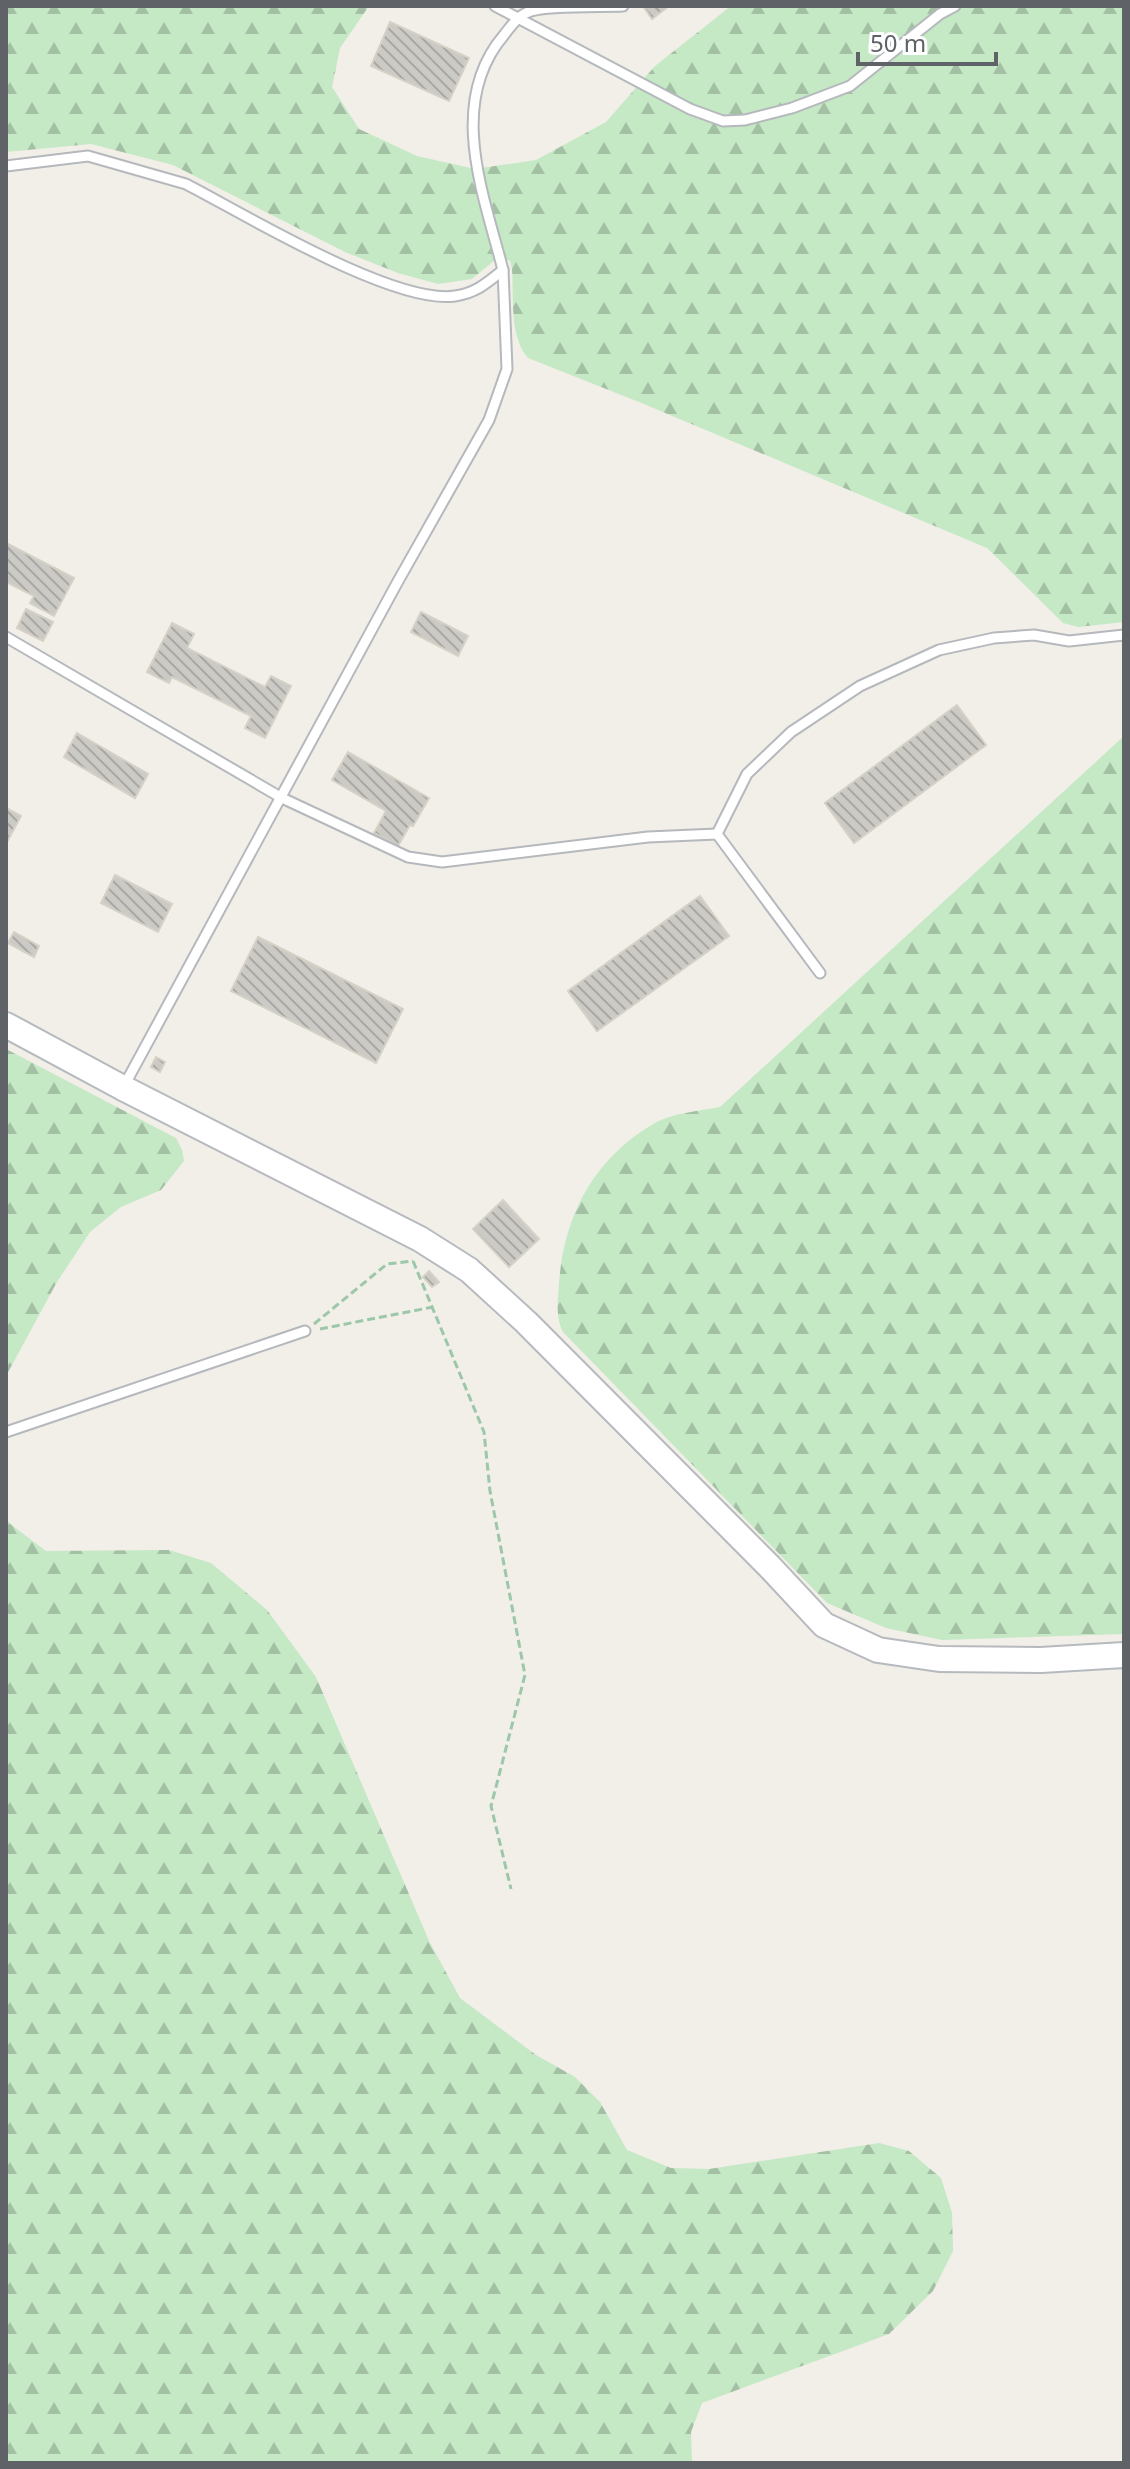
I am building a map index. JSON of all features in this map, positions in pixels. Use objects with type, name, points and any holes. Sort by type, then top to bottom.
[{"type":"main road","points":[[6,1025],[416,1250],[469,1270],[526,1322],[824,1625],[878,1650],[939,1659],[1041,1660],[1124,1655]]},
{"type":"lane","points":[[495,6],[690,109],[723,121],[745,120],[792,108],[850,86],[940,14],[955,6]]},
{"type":"lane","points":[[123,1088],[500,397],[507,369],[503,270],[472,149],[472,114],[481,76],[494,46],[519,17],[534,10],[623,6]]},
{"type":"lane","points":[[6,166],[88,156],[164,176],[186,184],[336,262],[384,283],[429,294],[452,297],[476,292],[503,270]]},
{"type":"lane","points":[[717,834],[747,774],[791,732],[860,686],[939,650],[994,638],[1034,635],[1069,641],[1124,635]]},
{"type":"lane","points":[[6,637],[282,798],[408,857],[442,862],[648,837],[717,834]]},
{"type":"lane","points":[[717,834],[820,973]]},
{"type":"lane","points":[[6,1432],[305,1331]]},
{"type":"path","points":[[305,1331],[387,1264],[416,1250],[433,1307],[484,1432],[490,1491],[525,1675],[491,1806],[511,1889]]},
{"type":"path","points":[[305,1331],[433,1307]]},
{"type":"green space","points":[[6,6],[369,6],[340,48],[332,87],[359,129],[417,156],[475,169],[536,160],[606,122],[655,66],[731,6],[1124,6],[1124,622],[1078,627],[1063,623],[987,548],[528,358],[515,328],[510,261],[503,258],[496,259],[472,279],[438,284],[398,273],[345,252],[173,165],[91,144],[6,152]]},
{"type":"green space","points":[[1124,736],[1124,1634],[942,1640],[886,1628],[827,1603],[563,1332],[558,1301],[568,1234],[586,1191],[614,1154],[660,1120],[720,1107]]},
{"type":"green space","points":[[6,1049],[176,1138],[184,1161],[161,1190],[121,1207],[90,1232],[57,1282],[6,1376]]},
{"type":"green space","points":[[6,1517],[9,1523],[46,1551],[169,1550],[211,1563],[267,1610],[316,1677],[430,1943],[460,1998],[536,2055],[575,2077],[600,2102],[627,2150],[671,2168],[709,2169],[879,2143],[909,2151],[941,2178],[952,2213],[953,2251],[933,2291],[889,2334],[702,2403],[691,2432],[692,2463],[6,2463]]},
{"type":"building","points":[[643,6],[669,6],[652,19]]},
{"type":"building","points":[[390,22],[469,58],[449,101],[371,66]]},
{"type":"building","points":[[6,543],[74,578],[54,616],[30,603],[34,596],[6,582]]},
{"type":"building","points":[[26,609],[53,622],[43,641],[17,628]]},
{"type":"building","points":[[421,612],[468,636],[458,656],[411,632]]},
{"type":"building","points":[[172,623],[194,634],[187,648],[265,687],[271,676],[291,686],[265,738],[245,728],[251,716],[172,677],[169,683],[147,672]]},
{"type":"building","points":[[957,705],[986,745],[854,843],[825,803]]},
{"type":"building","points":[[77,733],[148,774],[135,798],[64,757]]},
{"type":"building","points":[[348,752],[429,798],[398,846],[374,833],[386,811],[332,780]]},
{"type":"building","points":[[6,808],[21,816],[6,844]]},
{"type":"building","points":[[115,875],[172,904],[158,932],[101,903]]},
{"type":"building","points":[[700,896],[729,936],[597,1031],[568,991]]},
{"type":"building","points":[[14,932],[39,946],[34,957],[8,943]]},
{"type":"building","points":[[258,937],[403,1009],[376,1063],[231,991]]},
{"type":"building","points":[[156,1057],[165,1062],[160,1072],[151,1067]]},
{"type":"building","points":[[503,1200],[539,1239],[509,1267],[473,1229]]},
{"type":"building","points":[[429,1271],[439,1282],[432,1287],[423,1277]]}]
